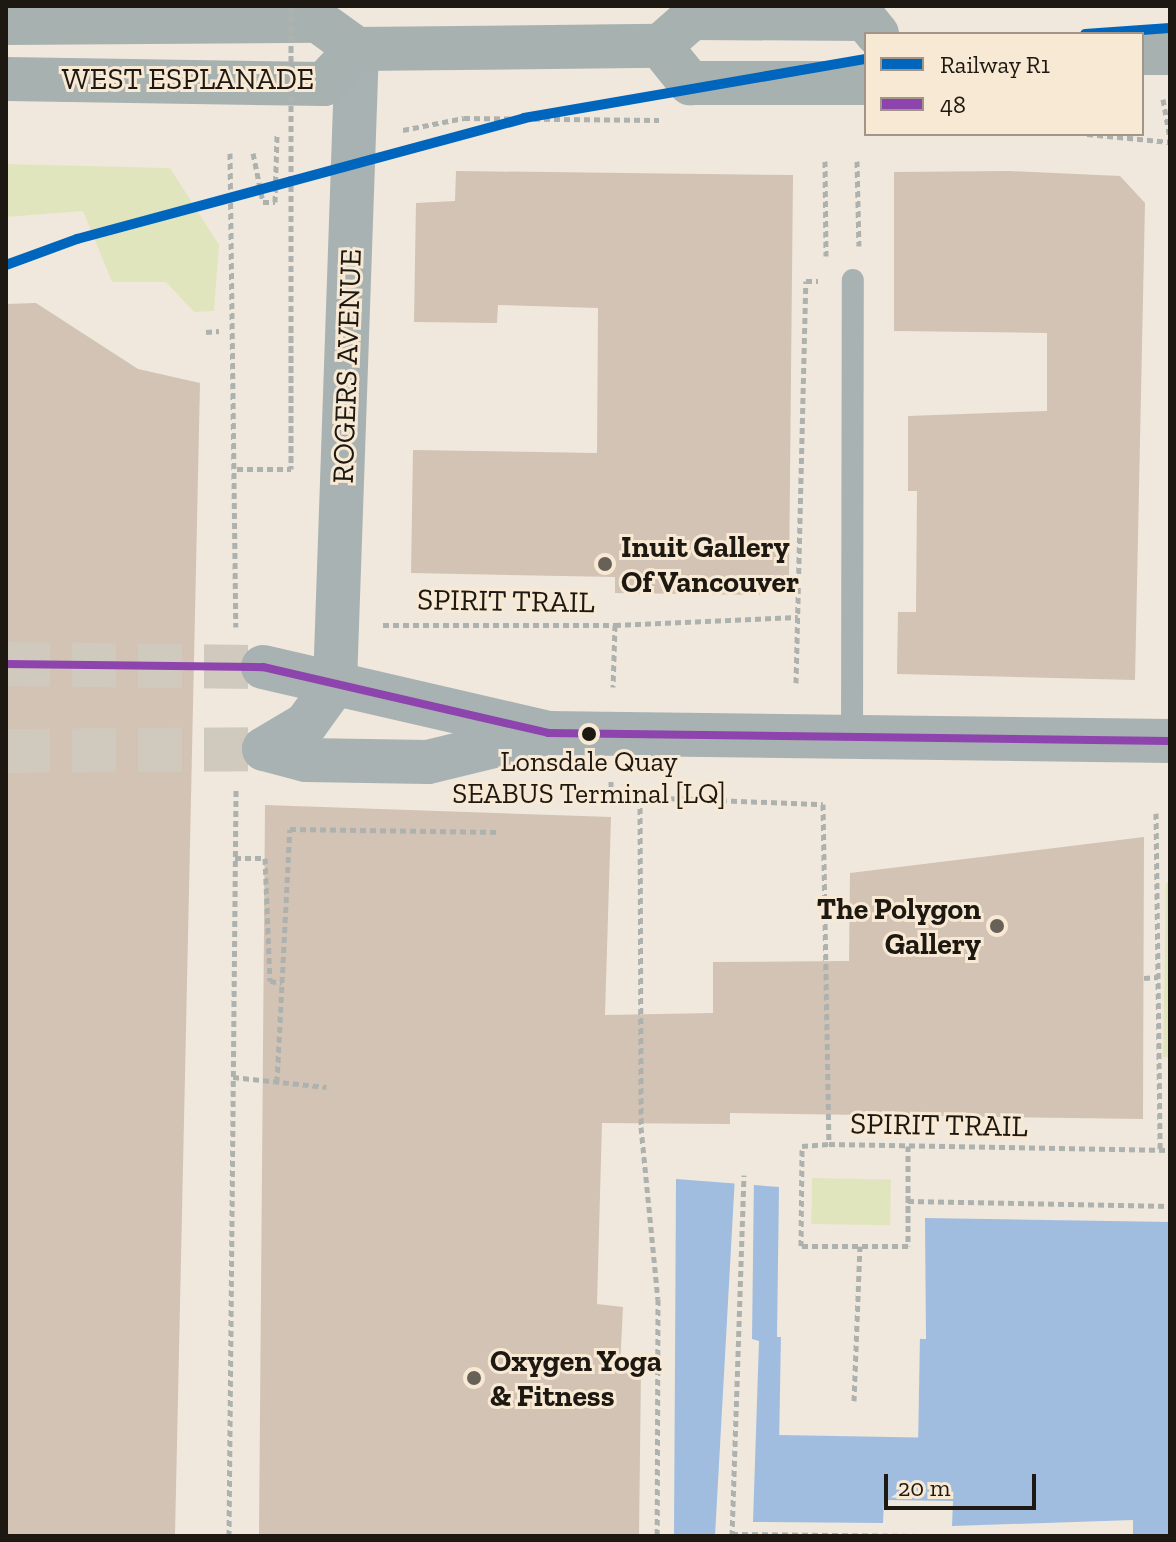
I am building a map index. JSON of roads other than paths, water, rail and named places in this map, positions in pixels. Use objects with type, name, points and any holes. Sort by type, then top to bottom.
[{"type":"main road","points":[[864,83],[690,83],[660,46],[692,18],[823,12],[865,19],[875,32]]},
{"type":"main road","name":"WEST ESPLANADE","points":[[6,23],[318,21],[357,49],[660,46]]},
{"type":"main road","name":"WEST ESPLANADE","points":[[6,79],[324,84],[357,49]]},
{"type":"main road","points":[[1144,53],[1170,53]]},
{"type":"street","name":"ROGERS AVENUE","points":[[335,684],[357,49]]},
{"type":"street","points":[[250,654],[335,684],[548,733],[852,742],[1170,741]]},
{"type":"street","points":[[335,684],[306,724],[250,765],[306,760],[428,762],[548,733]]},
{"type":"lane","points":[[852,742],[853,280]]},
{"type":"water","points":[[676,1179],[779,1187],[777,1337],[926,1339],[925,1218],[1170,1222],[1170,1536],[674,1536]]},
{"type":"tunnel","points":[[6,664],[263,667]]},
{"type":"tunnel","points":[[6,751],[264,749]]},
{"type":"rail line","name":"R1","points":[[1113,32],[1170,28]]},
{"type":"rail line","name":"R1","points":[[6,265],[77,239],[524,118],[864,59]]},
{"type":"place","name":"Inuit Gallery Of Vancouver","points":[[605,564]]},
{"type":"place","name":"Lonsdale Quay SEABUS Terminal [LQ]","points":[[589,734]]},
{"type":"place","name":"The Polygon Gallery","points":[[997,926]]},
{"type":"place","name":"Oxygen Yoga & Fitness","points":[[474,1378]]}]
